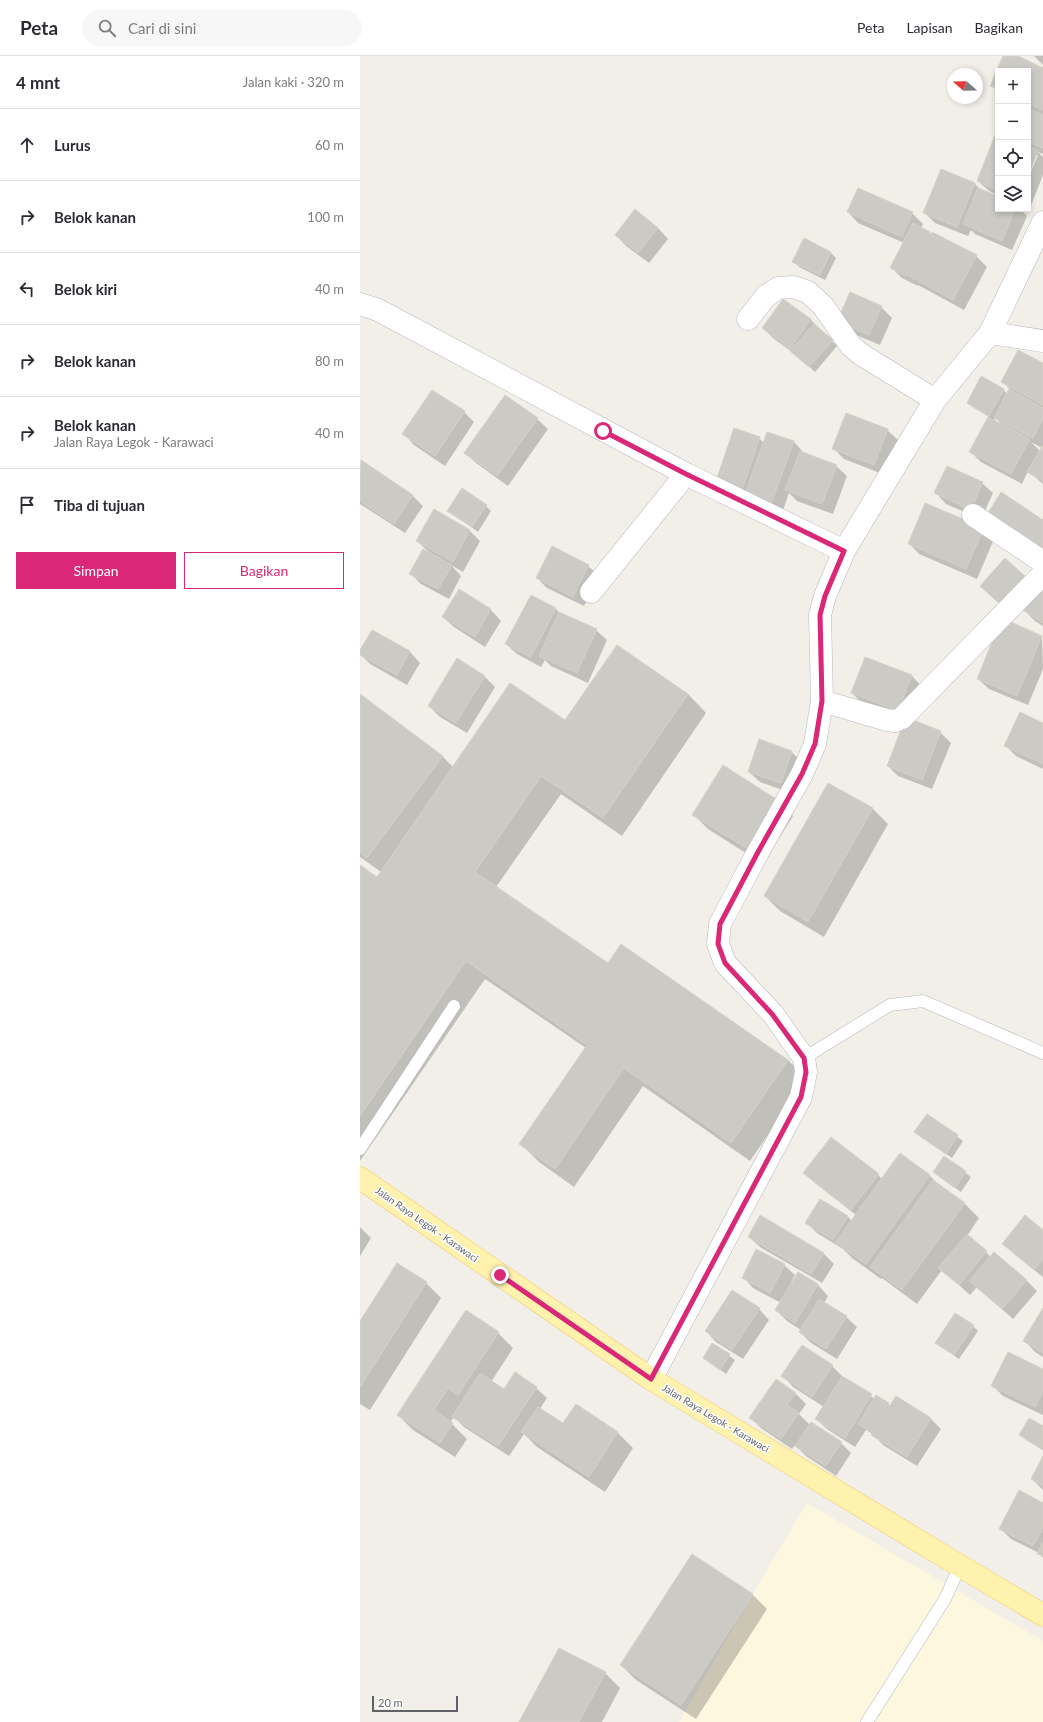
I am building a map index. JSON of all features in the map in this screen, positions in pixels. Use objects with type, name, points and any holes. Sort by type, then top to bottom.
[{"type":"main road","name":"Jalan Raya Legok - Karawaci","points":[[360,1178],[651,1379],[1043,1615]]},
{"type":"street","points":[[651,1379],[801,1097],[806,1072],[804,1058],[772,1014],[725,963],[718,944],[720,924],[802,774],[815,744],[822,701],[820,615],[825,596],[844,551],[935,400],[990,333],[1043,222]]},
{"type":"street","points":[[748,319],[766,296],[778,288],[794,287],[808,292],[823,306],[850,346],[935,400]]},
{"type":"street","points":[[360,304],[385,314],[686,474],[844,551]]},
{"type":"street","points":[[990,333],[1043,341]]},
{"type":"street","points":[[591,592],[686,474]]},
{"type":"street","points":[[973,515],[1043,562]]},
{"type":"street","points":[[822,701],[887,720],[895,721],[902,718],[1043,574]]},
{"type":"lane","points":[[804,1058],[890,1005],[923,1001],[1043,1053]]},
{"type":"lane","points":[[360,1149],[454,1006]]},
{"type":"lane","points":[[867,1722],[945,1599],[960,1566]]},
{"type":"shaded area","points":[[807,1503],[1043,1641],[1043,1722],[679,1722]]},
{"type":"building","points":[[1003,56],[1018,56],[1043,68],[1043,110],[1031,104],[1031,68],[998,68]]},
{"type":"building","points":[[995,74],[995,88],[990,86]]},
{"type":"building","points":[[1031,110],[1043,115],[1043,148],[1031,143]]},
{"type":"building","points":[[995,136],[995,189],[977,181]]},
{"type":"building","points":[[1031,148],[1038,151],[1031,168]]},
{"type":"building","points":[[941,169],[975,183],[957,227],[923,213]]},
{"type":"building","points":[[858,188],[913,212],[902,237],[847,212]]},
{"type":"building","points":[[978,188],[995,195],[995,212],[1014,212],[1002,241],[963,224]]},
{"type":"building","points":[[635,209],[658,228],[638,253],[615,235]]},
{"type":"building","points":[[913,223],[930,232],[907,276],[890,268]]},
{"type":"building","points":[[932,232],[977,255],[953,300],[909,276]]},
{"type":"building","points":[[804,238],[831,252],[820,275],[792,262]]},
{"type":"building","points":[[850,292],[882,306],[869,335],[837,321]]},
{"type":"building","points":[[783,299],[811,319],[790,349],[762,328]]},
{"type":"building","points":[[814,324],[833,340],[809,367],[790,351]]},
{"type":"building","points":[[1018,350],[1043,363],[1043,405],[1001,382]]},
{"type":"building","points":[[981,376],[1004,389],[989,416],[967,403]]},
{"type":"building","points":[[1009,389],[1043,408],[1043,418],[1033,438],[994,418]]},
{"type":"building","points":[[432,390],[465,411],[435,456],[402,434]]},
{"type":"building","points":[[505,395],[538,418],[497,476],[464,453]]},
{"type":"building","points":[[846,413],[888,429],[874,465],[832,449]]},
{"type":"building","points":[[988,417],[1030,439],[1011,474],[969,452]]},
{"type":"building","points":[[734,428],[760,437],[742,490],[716,481]]},
{"type":"building","points":[[767,432],[794,441],[771,504],[745,494]]},
{"type":"building","points":[[1043,445],[1043,481],[1027,472]]},
{"type":"building","points":[[800,451],[837,465],[822,504],[785,490]]},
{"type":"building","points":[[361,460],[413,495],[394,524],[360,501]]},
{"type":"building","points":[[947,466],[983,482],[971,510],[934,493]]},
{"type":"building","points":[[462,488],[487,505],[472,527],[447,511]]},
{"type":"building","points":[[1001,492],[1043,520],[1043,552],[987,515]]},
{"type":"building","points":[[925,503],[984,528],[966,569],[908,544]]},
{"type":"building","points":[[434,509],[470,530],[453,562],[416,541]]},
{"type":"building","points":[[552,546],[589,565],[573,597],[536,578]]},
{"type":"building","points":[[423,549],[452,565],[438,589],[409,574]]},
{"type":"building","points":[[1005,558],[1026,577],[1001,605],[980,586]]},
{"type":"building","points":[[1043,582],[1043,623],[1023,610]]},
{"type":"building","points":[[459,589],[491,609],[475,637],[442,617]]},
{"type":"building","points":[[531,595],[556,608],[531,657],[505,644]]},
{"type":"building","points":[[559,612],[597,629],[577,673],[539,656]]},
{"type":"building","points":[[1002,618],[1042,636],[1017,696],[977,679]]},
{"type":"building","points":[[372,630],[410,651],[397,675],[360,655],[360,650]]},
{"type":"building","points":[[617,645],[688,694],[603,818],[541,776],[475,872],[608,963],[621,944],[788,1060],[731,1143],[624,1068],[555,1169],[519,1144],[587,1045],[466,961],[360,1116],[360,865],[377,877],[510,683],[565,720]]},
{"type":"building","points":[[865,657],[912,675],[898,711],[851,693]]},
{"type":"building","points":[[457,658],[485,676],[456,723],[428,706]]},
{"type":"building","points":[[360,694],[443,756],[367,858],[360,853]]},
{"type":"building","points":[[1020,712],[1043,723],[1043,764],[1004,746]]},
{"type":"building","points":[[906,717],[941,731],[922,780],[887,766]]},
{"type":"building","points":[[759,739],[792,751],[781,783],[748,772]]},
{"type":"building","points":[[723,765],[779,801],[748,849],[692,815]]},
{"type":"building","points":[[828,783],[873,808],[808,922],[764,896]]},
{"type":"building","points":[[927,1114],[958,1135],[946,1154],[914,1132]]},
{"type":"building","points":[[831,1137],[879,1174],[851,1210],[803,1173]]},
{"type":"building","points":[[900,1153],[930,1175],[866,1264],[835,1243]]},
{"type":"building","points":[[944,1156],[966,1171],[955,1188],[933,1172]]},
{"type":"building","points":[[933,1180],[965,1203],[902,1290],[870,1267]]},
{"type":"building","points":[[820,1199],[848,1216],[833,1240],[805,1223]]},
{"type":"building","points":[[760,1215],[824,1253],[811,1274],[748,1237]]},
{"type":"building","points":[[1025,1215],[1043,1230],[1043,1258],[1035,1269],[1002,1244]]},
{"type":"building","points":[[967,1234],[987,1251],[959,1285],[938,1268]]},
{"type":"building","points":[[756,1249],[785,1264],[770,1293],[742,1278]]},
{"type":"building","points":[[994,1252],[1027,1280],[1002,1309],[969,1281]]},
{"type":"building","points":[[397,1263],[427,1282],[360,1387],[360,1321]]},
{"type":"building","points":[[798,1272],[818,1284],[795,1323],[775,1310]]},
{"type":"building","points":[[732,1290],[760,1308],[732,1350],[705,1331]]},
{"type":"building","points":[[819,1299],[847,1316],[826,1349],[799,1332]]},
{"type":"building","points":[[1043,1308],[1043,1353],[1023,1341]]},
{"type":"building","points":[[466,1310],[499,1332],[458,1395],[448,1388],[434,1410],[453,1423],[440,1443],[397,1415]]},
{"type":"building","points":[[955,1313],[974,1325],[954,1355],[935,1343]]},
{"type":"building","points":[[712,1343],[730,1354],[720,1370],[703,1358]]},
{"type":"building","points":[[802,1345],[833,1365],[812,1397],[781,1376]]},
{"type":"building","points":[[1008,1352],[1043,1369],[1043,1391],[1035,1407],[991,1386]]},
{"type":"building","points":[[515,1372],[537,1387],[498,1446],[452,1417],[480,1373],[504,1389]]},
{"type":"building","points":[[842,1376],[872,1394],[845,1438],[815,1419]]},
{"type":"building","points":[[776,1379],[796,1393],[787,1405],[799,1413],[781,1439],[749,1418]]},
{"type":"building","points":[[876,1395],[889,1403],[871,1432],[858,1424]]},
{"type":"building","points":[[896,1396],[931,1418],[907,1457],[871,1435]]},
{"type":"building","points":[[576,1404],[618,1432],[589,1477],[521,1432],[538,1407],[563,1423]]},
{"type":"building","points":[[1029,1418],[1043,1426],[1042,1448],[1019,1435]]},
{"type":"building","points":[[811,1422],[842,1442],[826,1466],[795,1446]]},
{"type":"building","points":[[1043,1456],[1043,1486],[1031,1479]]},
{"type":"building","points":[[1019,1490],[1043,1503],[1043,1527],[1033,1546],[999,1529]]},
{"type":"building","points":[[1043,1542],[1043,1556],[1037,1554]]},
{"type":"building","points":[[692,1554],[753,1594],[681,1705],[620,1665]]},
{"type":"building","points":[[559,1648],[606,1672],[579,1722],[519,1722]]},
{"type":"route","points":[[500,1275],[651,1379],[801,1097],[806,1072],[804,1058],[772,1014],[725,963],[718,944],[720,924],[802,774],[815,744],[822,701],[820,615],[825,596],[844,551],[686,474],[603,431]]}]
